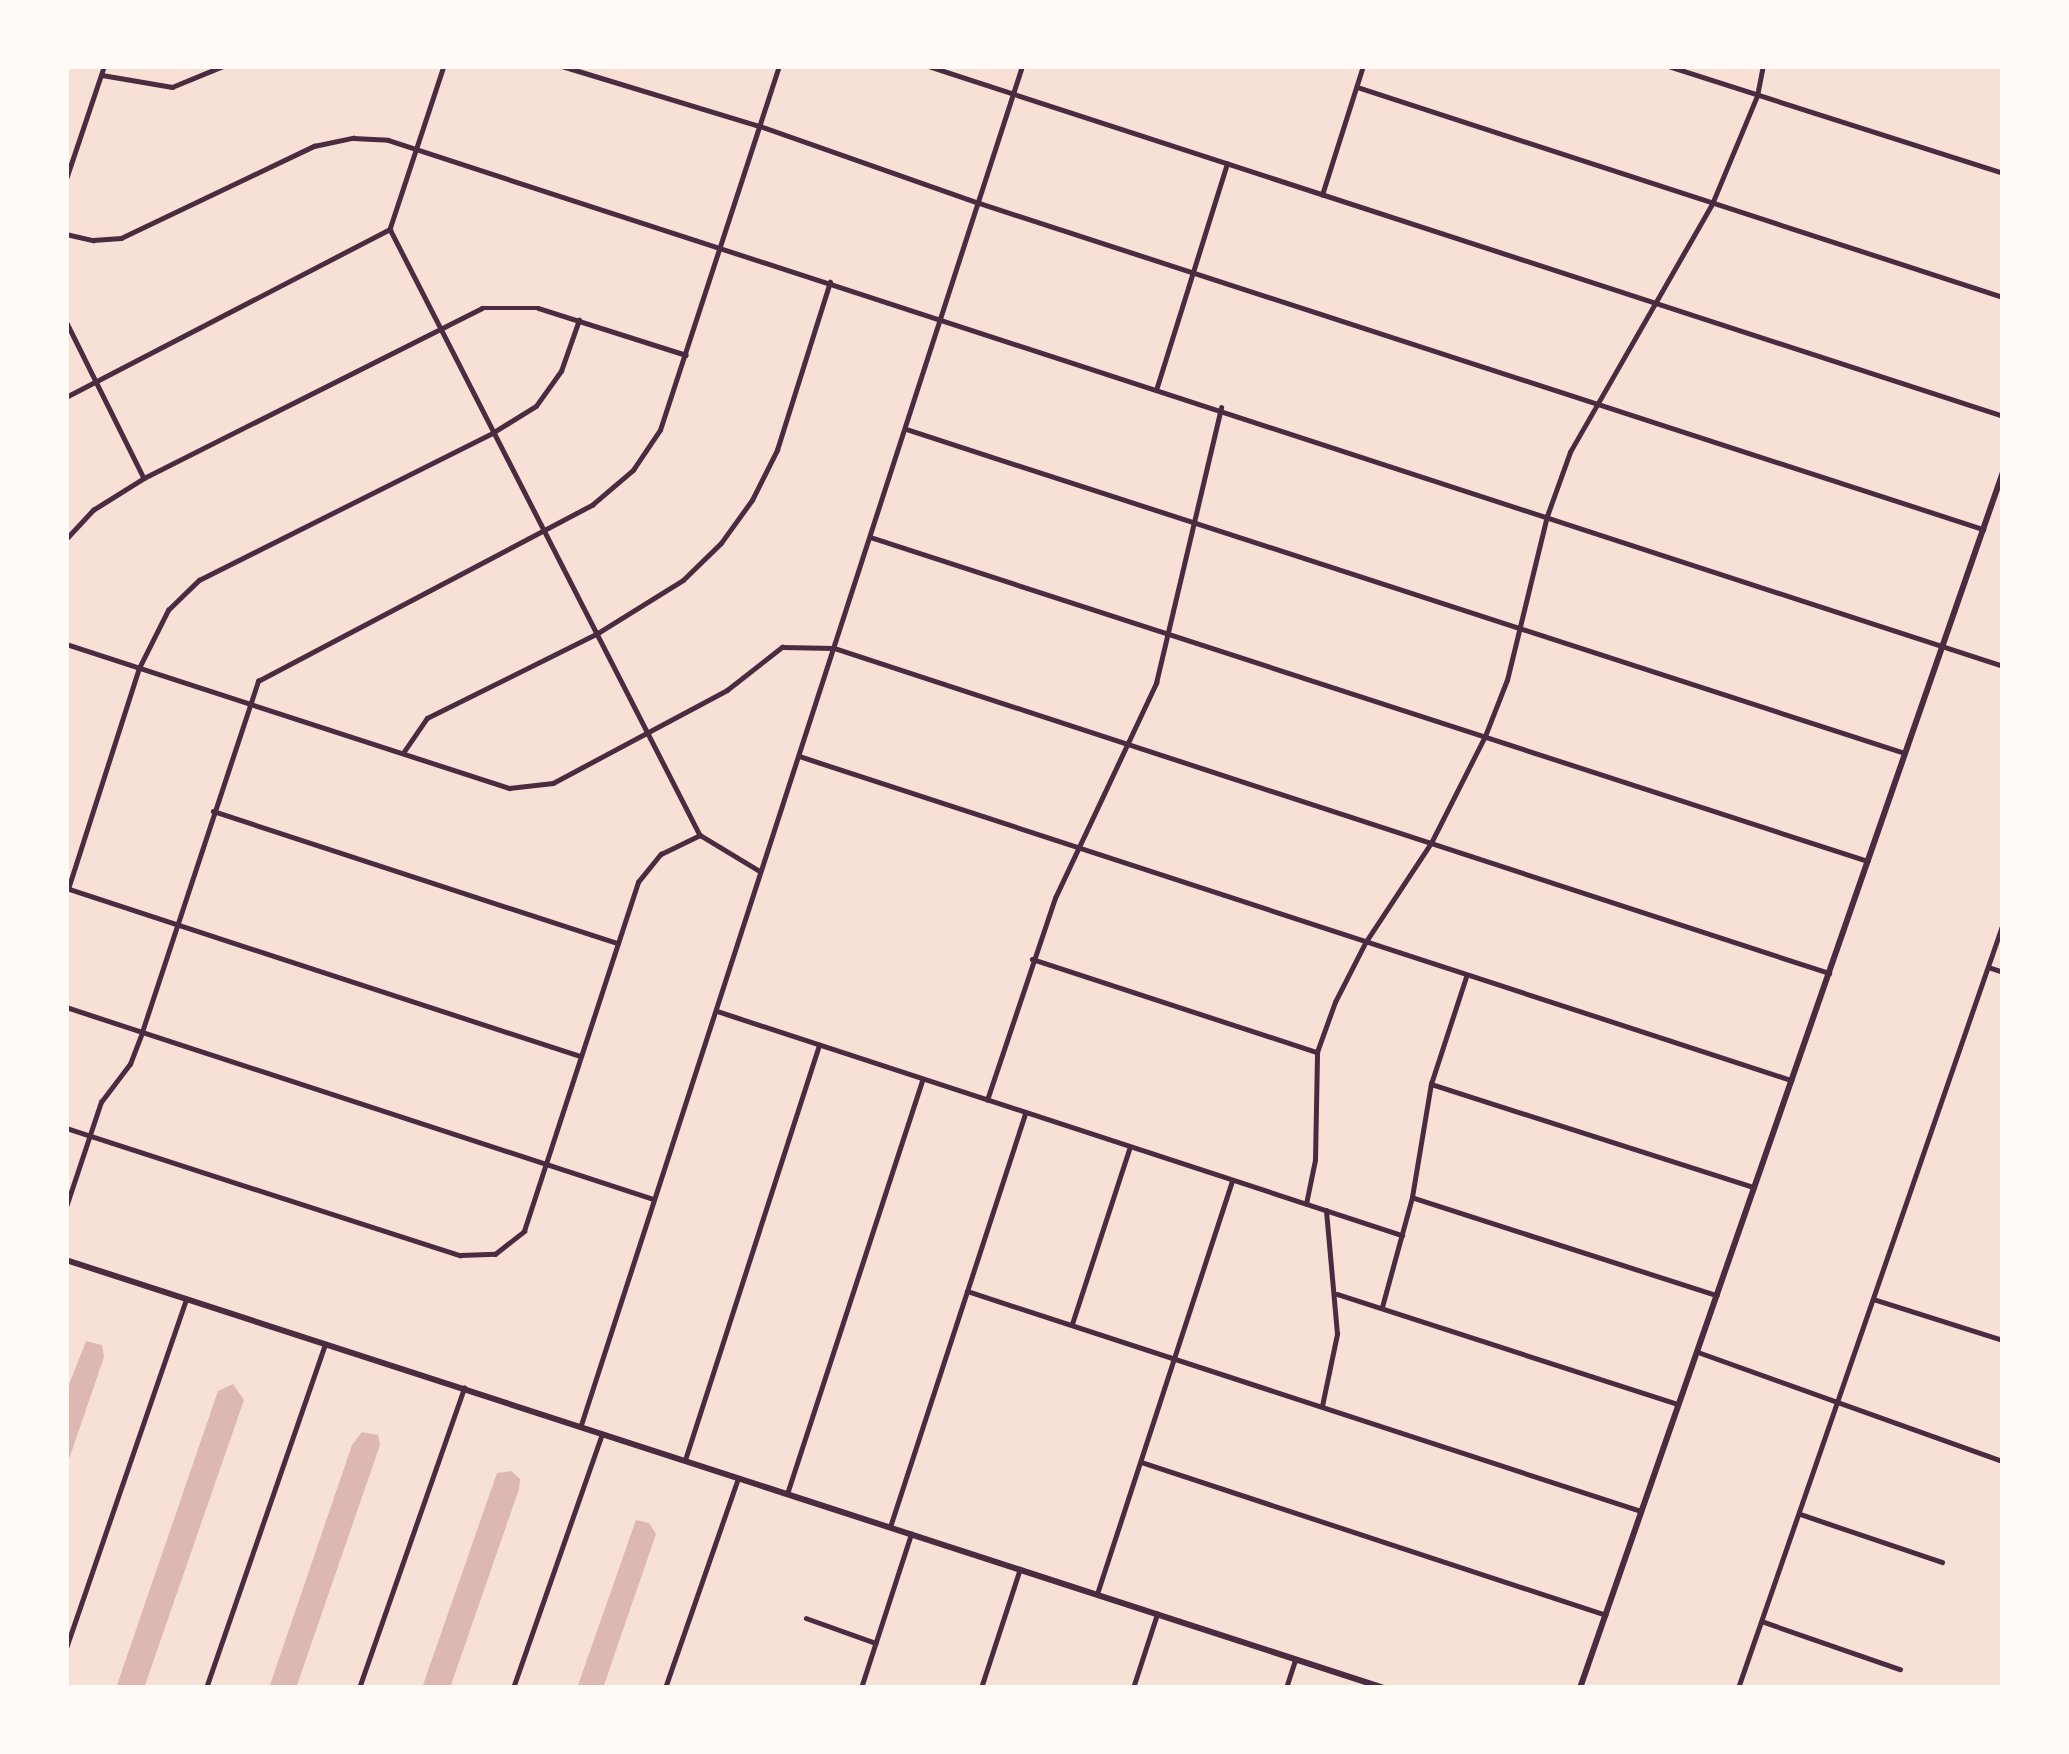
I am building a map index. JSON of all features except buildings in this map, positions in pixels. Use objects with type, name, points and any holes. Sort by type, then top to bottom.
[{"type":"street","points":[[66,179],[104,66]]},
{"type":"street","points":[[102,75],[172,87],[223,66]]},
{"type":"street","points":[[66,397],[390,230],[444,66]]},
{"type":"street","points":[[562,66],[760,126],[979,203],[1983,530]]},
{"type":"street","points":[[66,1207],[89,1135],[142,1032],[258,681],[276,667],[592,505],[633,470],[661,430],[779,66]]},
{"type":"street","points":[[928,66],[2003,416]]},
{"type":"street","points":[[581,1427],[1022,66]]},
{"type":"street","points":[[1322,195],[1364,66]]},
{"type":"street","points":[[1668,66],[2003,173]]},
{"type":"street","points":[[1306,1204],[1315,1160],[1317,1052],[1335,1001],[1365,943],[1431,843],[1485,736],[1520,628],[1547,516],[1570,452],[1712,204],[1757,96],[1763,66]]},
{"type":"street","points":[[1357,87],[2003,297]]},
{"type":"street","points":[[66,234],[93,240],[144,230],[314,146],[352,138],[418,148],[2003,666]]},
{"type":"street","points":[[1157,387],[1227,164]]},
{"type":"street","points":[[390,230],[700,835],[760,872]]},
{"type":"street","points":[[402,754],[427,718],[598,633],[683,580],[721,543],[752,500],[777,450],[830,282]]},
{"type":"street","points":[[66,539],[93,510],[144,478],[482,308],[511,304],[687,355]]},
{"type":"street","points":[[579,320],[550,391],[494,432],[199,580],[168,610],[140,668],[67,888],[580,1056]]},
{"type":"street","points":[[66,321],[144,478]]},
{"type":"street","points":[[987,1100],[1032,959],[1078,849],[1131,744],[1171,635],[1221,409]]},
{"type":"street","points":[[904,429],[1905,753]]},
{"type":"street","points":[[1580,1688],[2003,472]]},
{"type":"street","points":[[870,537],[1868,861]]},
{"type":"street","points":[[66,644],[508,788],[553,784],[727,690],[782,647],[834,648],[1829,973]]},
{"type":"street","points":[[799,756],[1791,1080]]},
{"type":"street","points":[[213,812],[618,943]]},
{"type":"street","points":[[66,1128],[460,1255],[496,1254],[524,1231],[646,866],[700,835]]},
{"type":"street","points":[[1738,1688],[2003,923]]},
{"type":"street","points":[[1032,959],[1317,1052]]},
{"type":"street","points":[[1988,967],[2003,972]]},
{"type":"street","points":[[1382,1307],[1412,1197],[1431,1084],[1466,977]]},
{"type":"street","points":[[66,1006],[653,1199]]},
{"type":"street","points":[[716,1011],[1402,1235]]},
{"type":"street","points":[[685,1460],[819,1045]]},
{"type":"street","points":[[788,1494],[922,1080]]},
{"type":"street","points":[[1431,1084],[1754,1187]]},
{"type":"street","points":[[890,1527],[1025,1113]]},
{"type":"street","points":[[1071,1326],[1130,1147]]},
{"type":"street","points":[[1096,1594],[1232,1180]]},
{"type":"street","points":[[1412,1197],[1717,1295]]},
{"type":"street","points":[[1322,1408],[1337,1334],[1326,1210]]},
{"type":"street","points":[[66,1260],[1384,1688]]},
{"type":"street","points":[[967,1291],[1642,1511]]},
{"type":"street","points":[[1337,1294],[1678,1404]]},
{"type":"street","points":[[66,1648],[186,1299]]},
{"type":"street","points":[[1873,1299],[2003,1340]]},
{"type":"street","points":[[206,1688],[325,1344]]},
{"type":"street","points":[[1697,1352],[2003,1461]]},
{"type":"street","points":[[359,1688],[464,1388]]},
{"type":"street","points":[[513,1688],[602,1434]]},
{"type":"street","points":[[1141,1462],[1605,1616]]},
{"type":"street","points":[[664,1688],[738,1478]]},
{"type":"street","points":[[1798,1513],[1942,1562]]},
{"type":"street","points":[[861,1688],[911,1534]]},
{"type":"street","points":[[981,1688],[1020,1569]]},
{"type":"street","points":[[1133,1688],[1157,1614]]},
{"type":"street","points":[[806,1618],[876,1643]]},
{"type":"street","points":[[1761,1621],[1900,1669]]},
{"type":"street","points":[[1286,1688],[1295,1660]]},
{"type":"shaded area","points":[[86,1341],[102,1345],[104,1357],[66,1468],[66,1392]]},
{"type":"shaded area","points":[[233,1384],[244,1400],[144,1688],[116,1688],[218,1391]]},
{"type":"shaded area","points":[[362,1432],[378,1435],[380,1445],[296,1688],[269,1688],[352,1445]]},
{"type":"shaded area","points":[[511,1471],[520,1479],[519,1489],[450,1688],[422,1688],[497,1473]]},
{"type":"shaded area","points":[[636,1520],[649,1523],[656,1534],[603,1688],[577,1688]]}]
